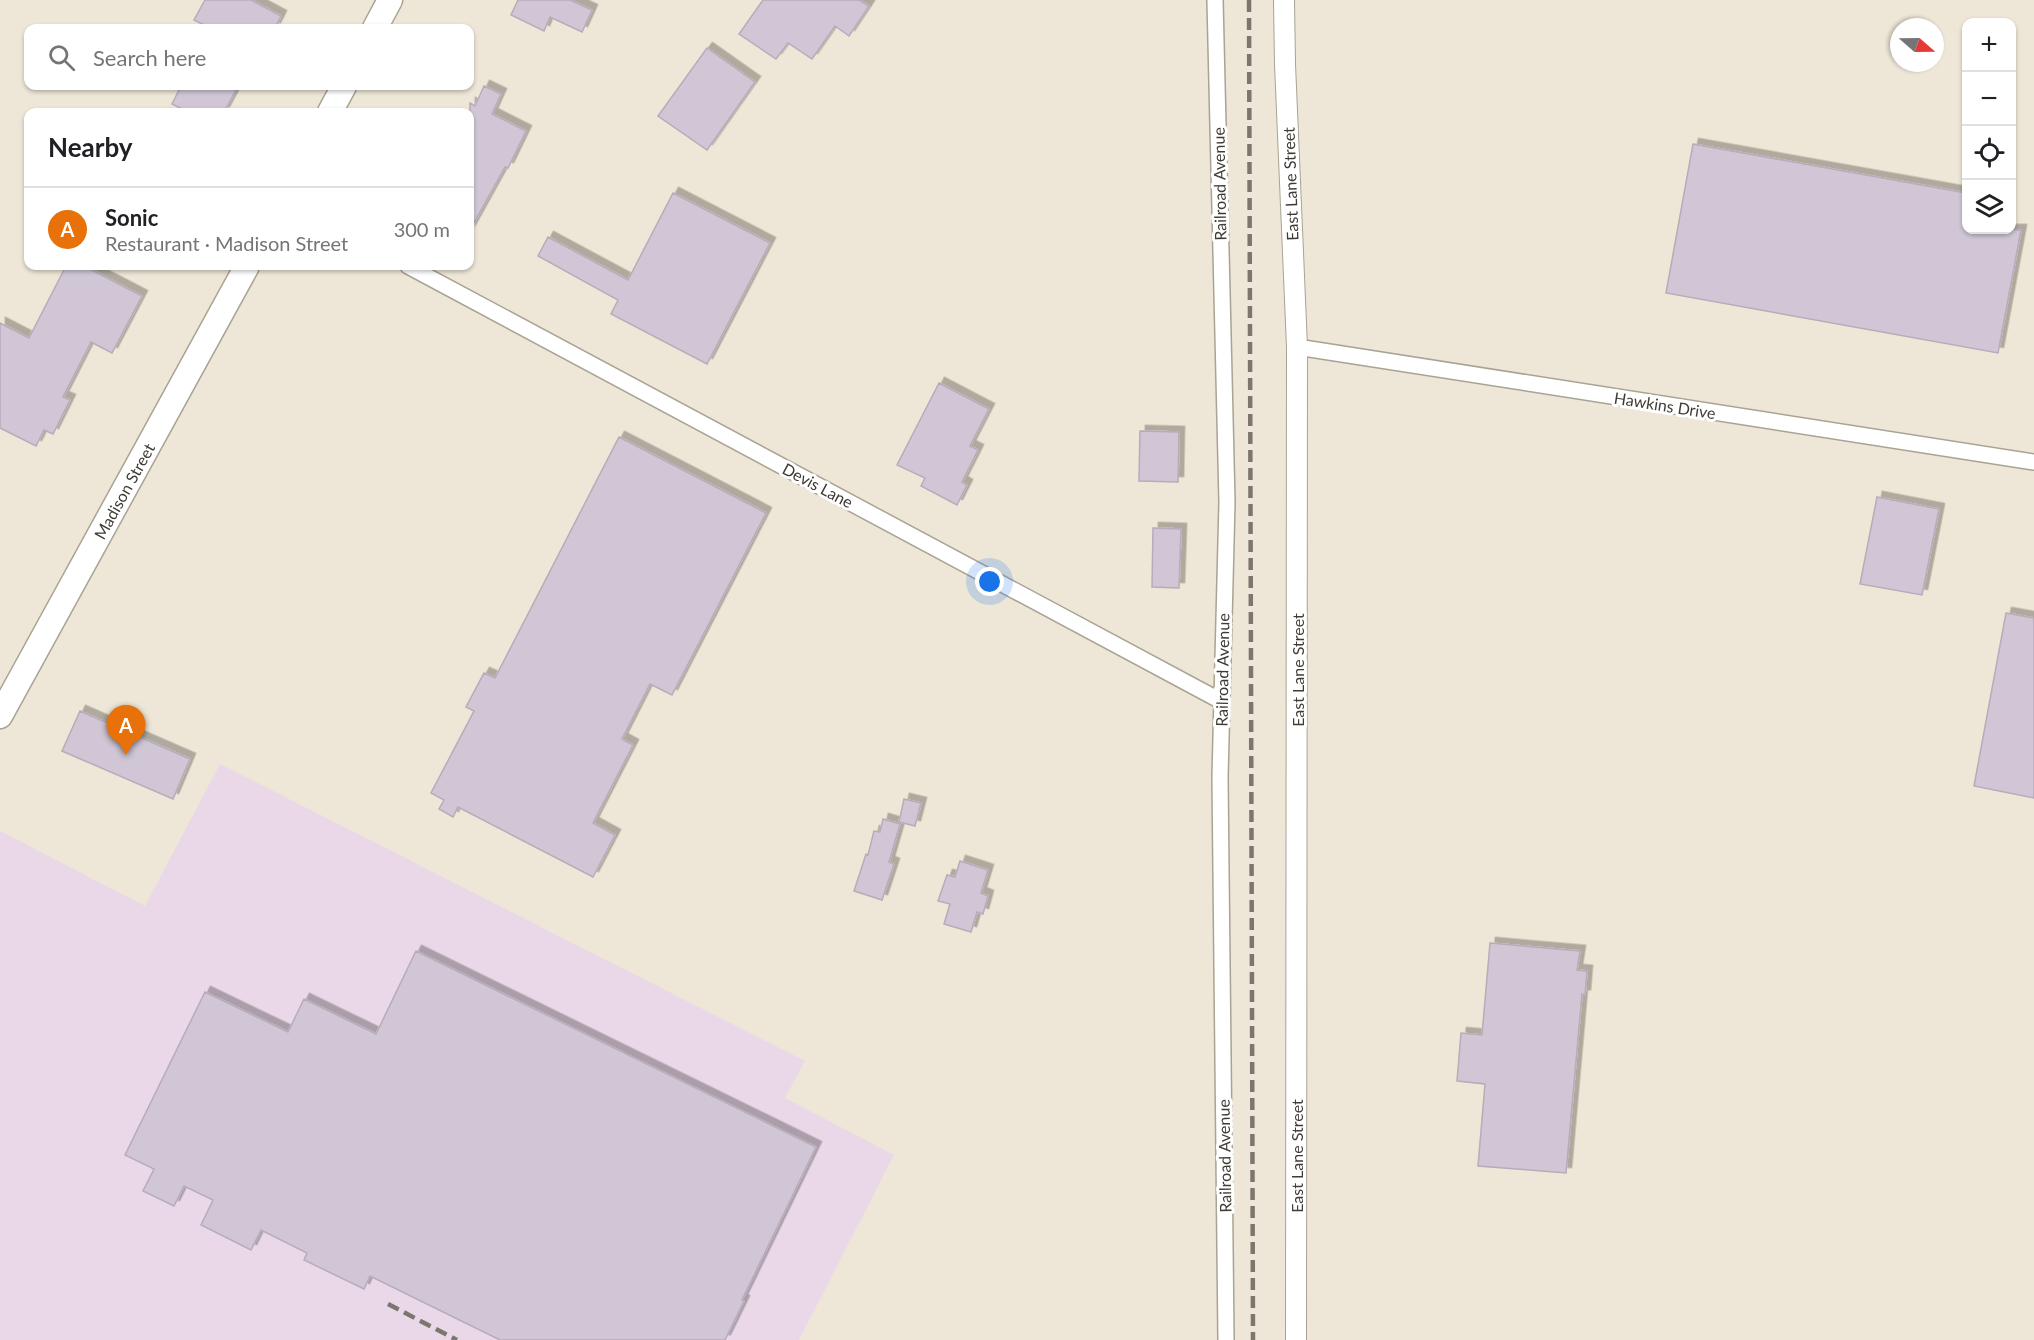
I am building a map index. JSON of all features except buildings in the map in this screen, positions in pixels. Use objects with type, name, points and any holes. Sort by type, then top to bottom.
[{"type":"main road","points":[[376,24],[384,2]]},
{"type":"main road","points":[[332,108],[342,90]]},
{"type":"main road","name":"Madison Street","points":[[0,716],[245,270]]},
{"type":"street","name":"Railroad Avenue","points":[[1215,0],[1227,502],[1220,777],[1226,1340]]},
{"type":"street","name":"East Lane Street","points":[[1284,0],[1297,346],[1296,1340]]},
{"type":"street","name":"Devis Lane","points":[[415,270],[1219,700],[1221,690]]},
{"type":"street","name":"Hawkins Drive","points":[[1297,346],[2034,462]]},
{"type":"shaded area","points":[[220,764],[805,1061],[785,1098],[894,1155],[799,1340],[0,1340],[0,831],[145,906]]},
{"type":"railway","points":[[1249,0],[1253,1340]]},
{"type":"railway","points":[[388,1304],[457,1340]]},
{"type":"place","name":"Sonic","points":[[126,755]]}]
